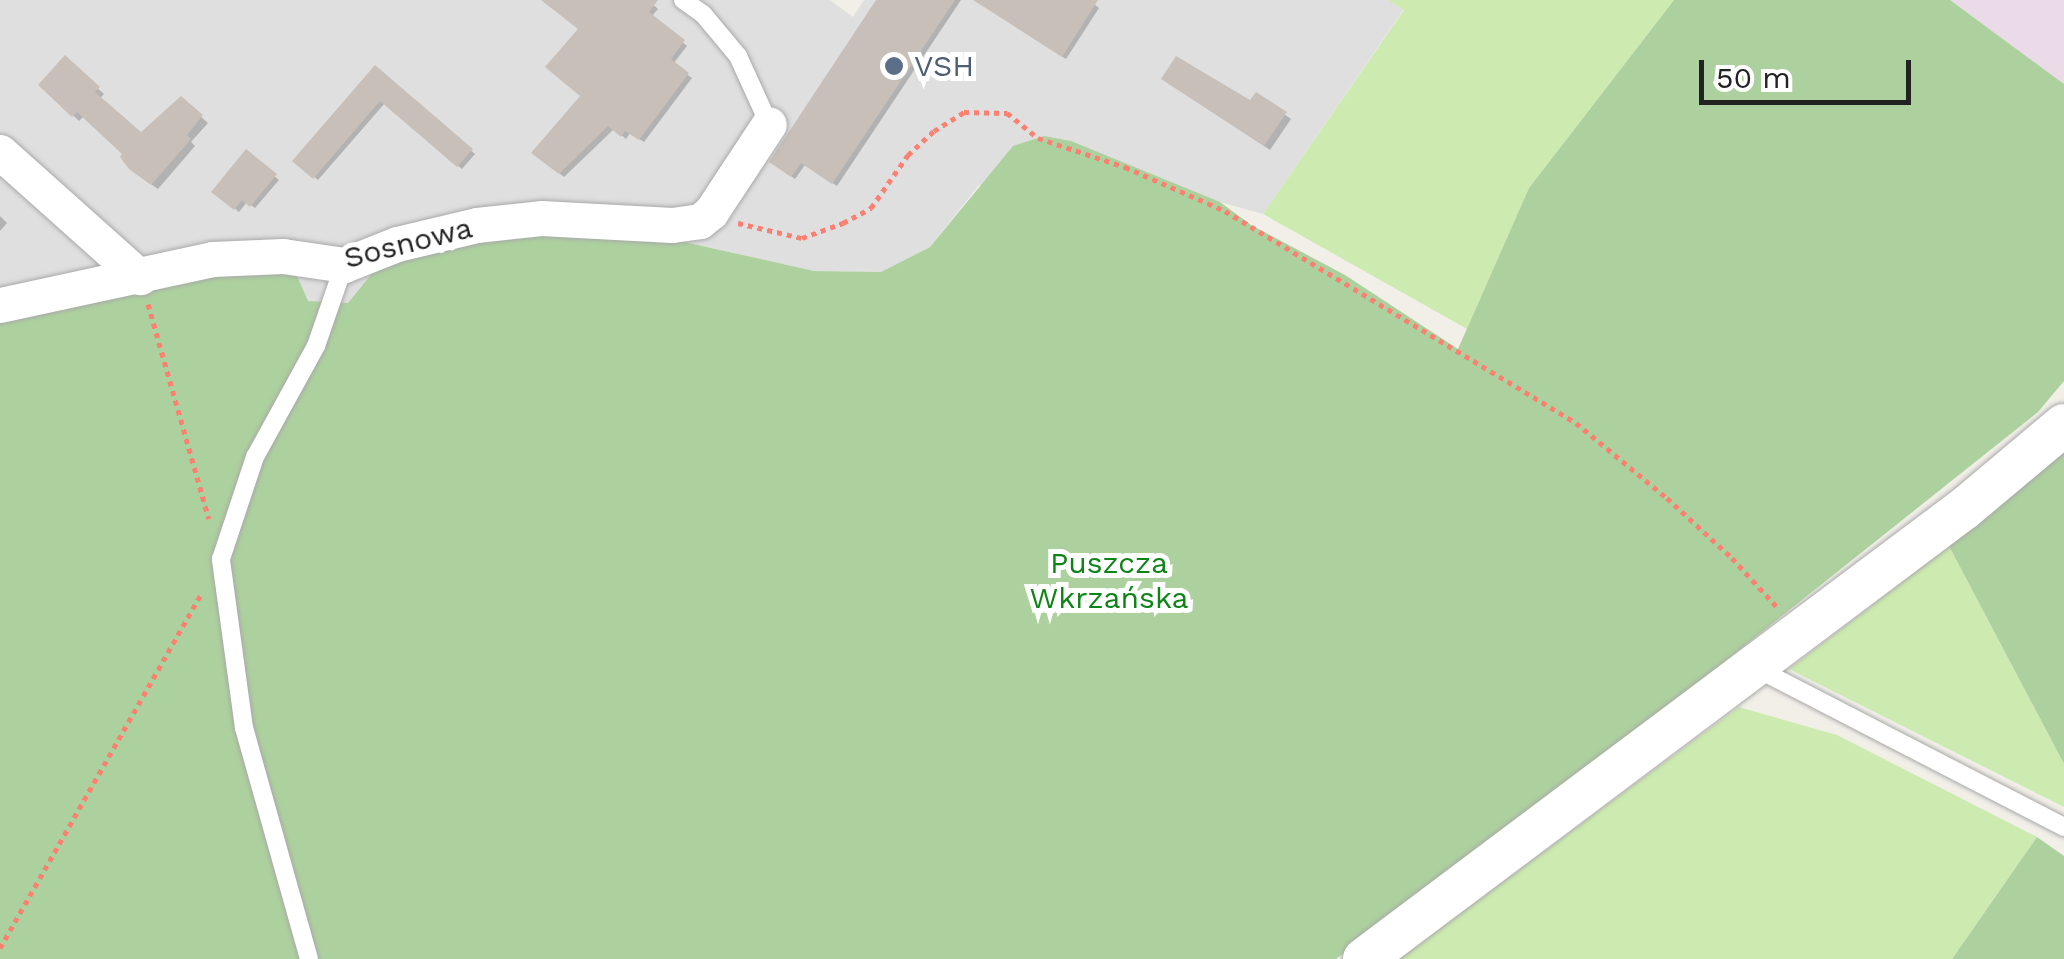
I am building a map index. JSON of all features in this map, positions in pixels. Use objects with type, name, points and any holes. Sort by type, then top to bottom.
[{"type":"street","points":[[711,212],[769,124]]},
{"type":"street","points":[[0,152],[140,277]]},
{"type":"street","name":"Sosnowa","points":[[0,305],[212,259],[283,256],[344,264],[396,244],[477,225],[541,218],[672,225],[700,222],[711,212]]},
{"type":"street","points":[[1364,959],[1966,508],[2064,425]]},
{"type":"lane","points":[[683,0],[703,14],[738,56],[769,124]]},
{"type":"lane","points":[[309,959],[244,728],[221,559],[255,456],[316,346],[344,264]]},
{"type":"lane","points":[[1754,666],[2064,827]]},
{"type":"path","points":[[711,212],[754,230],[802,238],[871,208],[908,154],[964,112],[1007,113],[1038,138],[1125,167],[1225,210],[1576,424],[1732,558],[1800,632]]},
{"type":"path","points":[[0,948],[221,559],[140,277]]},
{"type":"shaded area","points":[[0,0],[830,0],[853,17],[864,0],[1388,0],[1404,9],[1263,214],[1220,202],[979,185],[930,247],[881,272],[814,271],[662,237],[378,266],[348,303],[0,313]]},
{"type":"shaded area","points":[[1950,0],[2064,0],[2064,84]]},
{"type":"green space","points":[[1388,0],[1674,0],[1529,188],[1467,329],[1263,214],[1404,10]]},
{"type":"green space","name":"Puszcza Wkrzańska","points":[[1674,0],[1950,0],[2064,84],[2064,381],[2038,412],[1606,756],[1336,959],[0,959],[0,313],[214,269],[294,269],[308,301],[348,303],[378,266],[499,233],[662,237],[814,271],[881,272],[930,247],[1013,146],[1044,136],[1071,141],[1220,202],[1251,225],[1345,275],[1458,349],[1529,188]]},
{"type":"green space","points":[[2064,452],[2064,764],[1949,546]]},
{"type":"green space","points":[[1949,546],[2064,764],[2064,807],[1789,669]]},
{"type":"green space","points":[[1739,707],[1837,735],[2037,837],[1952,959],[1398,959]]},
{"type":"green space","points":[[2037,837],[2064,856],[2064,959],[1952,959]]},
{"type":"building","points":[[541,0],[658,0],[649,12],[685,40],[671,59],[689,73],[639,140],[625,131],[621,137],[608,126],[559,174],[531,153],[580,96],[545,67],[578,29]]},
{"type":"building","points":[[876,0],[955,0],[832,184],[801,163],[791,177],[769,162]]},
{"type":"building","points":[[973,0],[1098,0],[1062,57]]},
{"type":"building","points":[[65,55],[100,87],[95,92],[141,132],[181,96],[203,115],[187,135],[191,139],[151,185],[129,169],[120,157],[122,154],[77,112],[72,117],[38,85]]},
{"type":"building","points":[[1176,56],[1250,100],[1256,92],[1287,112],[1264,146],[1161,79]]},
{"type":"building","points":[[375,65],[473,149],[457,167],[380,101],[313,179],[292,161]]},
{"type":"building","points":[[246,149],[277,174],[250,207],[242,200],[234,210],[211,192]]},
{"type":"place","name":"VSH","points":[[894,66]]}]
